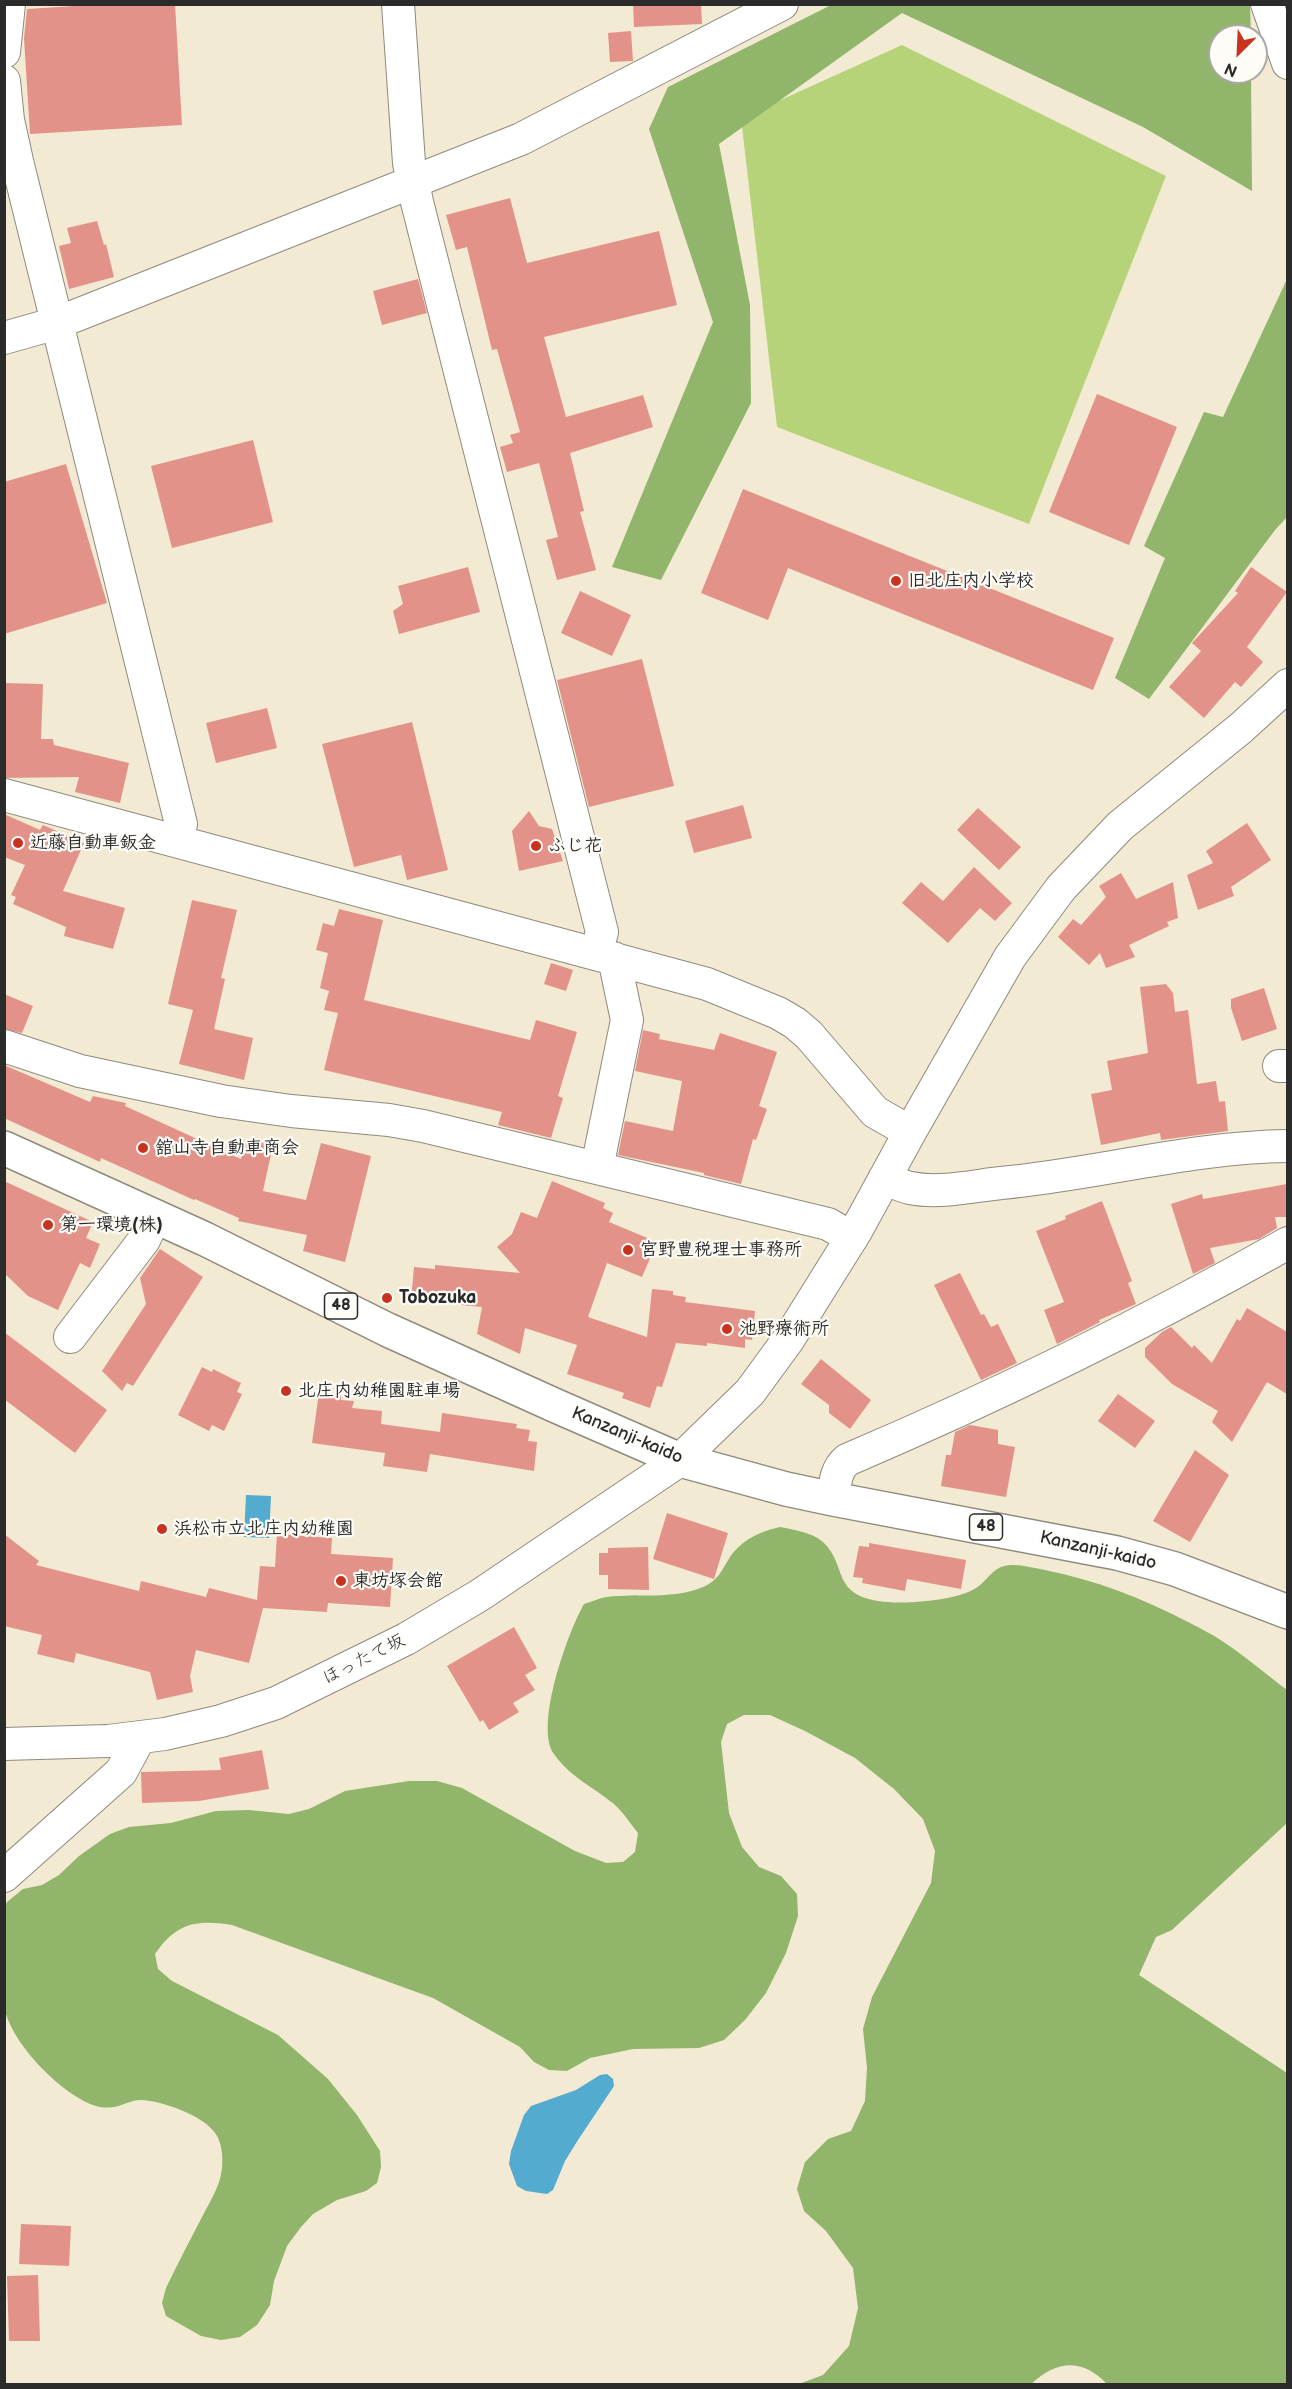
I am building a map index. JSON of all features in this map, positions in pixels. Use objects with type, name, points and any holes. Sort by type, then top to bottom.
[{"type":"main road","name":"Kanzanji-kaido","points":[[4,1148],[155,1216],[409,1339],[680,1460],[786,1489],[1117,1553],[1175,1569],[1287,1612]]},
{"type":"street","points":[[4,51],[9,4]]},
{"type":"street","points":[[398,4],[409,163],[413,182],[602,932],[605,956],[627,1020],[597,1168]]},
{"type":"street","points":[[4,338],[57,323],[521,139],[782,4]]},
{"type":"street","points":[[1267,4],[1287,63]]},
{"type":"street","points":[[4,81],[17,161],[181,824],[177,841]]},
{"type":"street","name":"ほったて坂","points":[[4,1744],[108,1741],[140,1737],[221,1722],[276,1702],[406,1639],[480,1595],[680,1460],[750,1392],[770,1366],[852,1238],[909,1132],[1010,957],[1061,888],[1120,826],[1241,728],[1287,685]]},
{"type":"street","points":[[4,795],[707,984],[778,1013],[795,1023],[809,1035],[875,1112],[909,1132]]},
{"type":"street","points":[[4,1046],[80,1071],[210,1099],[256,1107],[406,1122],[828,1224],[852,1238]]},
{"type":"street","points":[[884,1179],[910,1188],[937,1190],[1056,1178],[1161,1158],[1266,1146],[1287,1146]]},
{"type":"street","points":[[70,1337],[144,1240],[155,1216]]},
{"type":"street","points":[[833,1499],[837,1473],[840,1466],[847,1460],[1066,1359],[1287,1243]]},
{"type":"street","points":[[4,1876],[121,1772],[140,1737]]},
{"type":"green space","points":[[833,4],[1250,5],[1251,24],[1208,24],[1208,84],[1251,84],[1252,191],[1143,127],[902,13],[719,144],[750,305],[751,403],[661,580],[612,567],[713,322],[649,129],[668,87]]},
{"type":"green space","points":[[902,45],[1166,176],[1029,524],[777,427],[741,118]]},
{"type":"green space","points":[[1287,279],[1287,517],[1149,699],[1115,678],[1165,558],[1144,546],[1204,412],[1223,417]]},
{"type":"green space","points":[[780,1527],[797,1530],[823,1542],[836,1560],[842,1578],[853,1592],[878,1601],[914,1602],[956,1596],[976,1588],[996,1570],[1009,1565],[1064,1574],[1101,1585],[1173,1614],[1210,1634],[1287,1690],[1287,1823],[1172,1930],[1156,1937],[1139,1975],[1287,2073],[1287,2384],[1107,2384],[1088,2370],[1069,2365],[1050,2370],[1031,2384],[799,2384],[823,2375],[849,2346],[858,2308],[853,2268],[826,2231],[804,2211],[797,2189],[805,2162],[828,2139],[851,2131],[865,2101],[867,2068],[863,2029],[872,1997],[931,1883],[935,1851],[923,1819],[894,1789],[855,1758],[770,1715],[744,1715],[727,1724],[721,1742],[729,1813],[742,1847],[759,1867],[781,1876],[797,1894],[798,1916],[786,1953],[766,1993],[745,2020],[724,2040],[699,2048],[633,2049],[590,2058],[567,2071],[549,2070],[534,2062],[520,2047],[433,1998],[232,1925],[197,1923],[171,1936],[155,1954],[158,1969],[172,1981],[278,2035],[328,2079],[357,2115],[380,2151],[381,2167],[377,2183],[366,2191],[337,2200],[313,2214],[301,2227],[287,2246],[274,2281],[270,2305],[257,2325],[240,2337],[221,2340],[201,2336],[166,2316],[162,2303],[166,2288],[221,2177],[220,2143],[215,2133],[201,2120],[160,2103],[141,2100],[108,2108],[93,2105],[66,2090],[39,2065],[17,2037],[5,2010],[4,1909],[7,1902],[23,1889],[42,1885],[59,1875],[79,1856],[110,1834],[129,1827],[171,1823],[216,1811],[249,1810],[289,1814],[309,1809],[345,1791],[409,1781],[437,1781],[462,1788],[575,1851],[606,1863],[623,1862],[635,1852],[638,1833],[614,1804],[560,1762],[549,1741],[550,1702],[562,1656],[577,1617],[584,1604],[604,1598],[667,1595],[691,1591],[708,1585],[746,1541],[765,1531]]},
{"type":"water","points":[[246,1495],[271,1496],[269,1538],[244,1537]]},
{"type":"water","points":[[607,2074],[613,2079],[614,2086],[565,2161],[553,2190],[547,2194],[526,2191],[517,2186],[509,2164],[511,2151],[524,2115],[531,2106],[576,2090],[600,2075]]},
{"type":"building","points":[[106,4],[175,4],[182,125],[30,134],[24,38],[27,9]]},
{"type":"building","points":[[633,4],[701,4],[702,24],[634,27]]},
{"type":"building","points":[[631,31],[633,61],[610,62],[608,33]]},
{"type":"building","points":[[510,198],[527,263],[659,231],[677,305],[544,337],[566,417],[643,395],[653,427],[570,453],[584,511],[580,512],[596,570],[557,580],[546,540],[558,537],[539,463],[507,472],[500,447],[513,443],[510,435],[520,432],[497,349],[492,350],[467,247],[456,250],[446,215]]},
{"type":"building","points":[[97,221],[104,245],[106,244],[114,277],[69,289],[59,246],[71,243],[67,228]]},
{"type":"building","points":[[418,279],[427,313],[382,325],[373,291]]},
{"type":"building","points":[[1097,394],[1177,427],[1129,545],[1049,512]]},
{"type":"building","points":[[253,440],[273,522],[172,548],[151,466]]},
{"type":"building","points":[[66,464],[107,603],[4,634],[4,482]]},
{"type":"building","name":"旧北庄内小学校","points":[[743,489],[1114,638],[1093,690],[788,568],[768,620],[701,593]]},
{"type":"building","points":[[468,567],[480,612],[399,634],[393,611],[403,604],[398,586]]},
{"type":"building","points":[[1251,567],[1287,592],[1247,647],[1263,662],[1241,687],[1235,682],[1204,718],[1169,687],[1201,651],[1192,643],[1238,593],[1235,591]]},
{"type":"building","points":[[580,591],[631,615],[612,656],[561,633]]},
{"type":"building","points":[[642,659],[674,786],[589,807],[557,680]]},
{"type":"building","points":[[4,683],[43,684],[41,739],[53,739],[54,745],[129,763],[120,803],[75,792],[79,777],[4,778]]},
{"type":"building","points":[[267,708],[277,748],[216,763],[206,723]]},
{"type":"building","points":[[412,722],[448,870],[407,880],[401,855],[354,867],[322,744]]},
{"type":"building","points":[[743,805],[752,838],[694,853],[685,821]]},
{"type":"building","points":[[978,808],[1021,847],[999,870],[957,830]]},
{"type":"building","name":"ふじ花","points":[[529,811],[539,826],[552,829],[563,861],[519,871],[512,831]]},
{"type":"building","points":[[4,814],[40,830],[43,825],[84,843],[63,891],[125,908],[113,949],[64,936],[66,927],[13,904],[16,897],[11,895],[25,865],[4,857]]},
{"type":"building","points":[[1247,823],[1271,860],[1231,887],[1234,896],[1198,910],[1187,875],[1213,863],[1206,851]]},
{"type":"building","points":[[974,867],[1012,903],[995,921],[980,908],[948,943],[902,903],[921,882],[943,901]]},
{"type":"building","points":[[1121,873],[1136,899],[1173,882],[1178,918],[1167,922],[1169,926],[1129,945],[1135,957],[1106,968],[1100,953],[1089,965],[1058,937],[1073,919],[1081,925],[1106,897],[1099,886]]},
{"type":"building","points":[[192,900],[237,910],[221,978],[225,979],[214,1029],[253,1038],[244,1080],[179,1064],[193,1010],[168,1004]]},
{"type":"building","points":[[339,909],[383,920],[364,1000],[530,1040],[536,1020],[577,1032],[558,1096],[563,1098],[551,1138],[498,1125],[502,1112],[324,1070],[338,1013],[324,1010],[329,991],[320,988],[328,953],[316,950],[323,923],[334,926]]},
{"type":"building","points":[[551,963],[573,970],[566,991],[544,984]]},
{"type":"building","points":[[1166,984],[1173,993],[1175,1012],[1188,1010],[1197,1084],[1216,1081],[1219,1102],[1225,1101],[1228,1131],[1161,1140],[1160,1133],[1101,1145],[1091,1094],[1112,1090],[1107,1061],[1148,1053],[1140,987]]},
{"type":"building","points":[[1264,988],[1277,1029],[1242,1041],[1231,1008],[1231,999]]},
{"type":"building","points":[[4,994],[33,1006],[22,1033],[4,1029]]},
{"type":"building","points":[[643,1030],[660,1034],[659,1039],[714,1050],[720,1033],[777,1052],[759,1106],[767,1109],[756,1140],[753,1139],[741,1184],[704,1175],[704,1173],[618,1155],[625,1121],[673,1131],[682,1081],[635,1071]]},
{"type":"building","points":[[4,1065],[90,1102],[93,1096],[126,1103],[125,1106],[241,1159],[245,1139],[273,1145],[263,1191],[306,1200],[321,1143],[371,1156],[345,1262],[303,1251],[307,1235],[238,1221],[239,1218],[101,1158],[100,1162],[4,1118]]},
{"type":"building","points":[[4,1181],[93,1222],[86,1238],[100,1244],[90,1268],[80,1263],[58,1310],[28,1296],[4,1273]]},
{"type":"building","points":[[552,1181],[605,1203],[603,1208],[613,1213],[609,1222],[657,1242],[642,1277],[607,1263],[588,1317],[647,1337],[652,1289],[673,1291],[673,1295],[686,1297],[685,1302],[755,1311],[752,1340],[745,1339],[745,1348],[707,1343],[707,1346],[676,1343],[662,1387],[657,1386],[650,1408],[622,1398],[624,1393],[567,1374],[577,1345],[525,1328],[520,1354],[477,1334],[482,1307],[411,1300],[414,1267],[435,1269],[435,1265],[520,1273],[497,1247],[512,1234],[521,1212],[537,1218]]},
{"type":"building","points":[[1287,1184],[1287,1217],[1275,1217],[1277,1228],[1259,1239],[1210,1248],[1215,1263],[1193,1274],[1171,1204],[1202,1194],[1203,1199]]},
{"type":"building","points":[[1102,1201],[1132,1281],[1128,1283],[1136,1304],[1099,1320],[1100,1322],[1057,1344],[1044,1310],[1064,1302],[1036,1231]]},
{"type":"building","points":[[160,1249],[203,1277],[133,1386],[127,1383],[122,1391],[102,1371],[146,1304],[140,1278]]},
{"type":"building","points":[[960,1273],[981,1315],[984,1314],[991,1327],[998,1324],[1017,1363],[981,1380],[934,1285]]},
{"type":"building","points":[[1247,1308],[1287,1332],[1287,1394],[1267,1382],[1232,1442],[1212,1422],[1218,1411],[1172,1384],[1145,1357],[1145,1348],[1171,1327],[1192,1348],[1194,1345],[1212,1363],[1237,1319],[1240,1321]]},
{"type":"building","points":[[4,1332],[107,1410],[75,1453],[4,1399]]},
{"type":"building","points":[[821,1359],[871,1400],[850,1429],[829,1413],[829,1405],[801,1384]]},
{"type":"building","points":[[202,1367],[212,1372],[213,1369],[241,1383],[237,1392],[242,1394],[224,1431],[212,1425],[209,1431],[178,1415]]},
{"type":"building","points":[[319,1392],[341,1395],[341,1400],[354,1401],[352,1408],[382,1411],[381,1424],[440,1432],[442,1413],[517,1424],[516,1428],[530,1430],[528,1441],[537,1442],[534,1471],[430,1454],[427,1472],[383,1466],[385,1453],[312,1443]]},
{"type":"building","points":[[1118,1394],[1155,1421],[1135,1448],[1098,1421]]},
{"type":"building","points":[[970,1425],[998,1430],[998,1444],[1015,1447],[1006,1497],[941,1486],[946,1455],[951,1455],[955,1432]]},
{"type":"building","points":[[1195,1450],[1229,1475],[1190,1542],[1153,1521]]},
{"type":"building","points":[[667,1513],[728,1533],[714,1579],[653,1559]]},
{"type":"building","points":[[4,1534],[39,1561],[36,1565],[139,1591],[141,1581],[206,1597],[209,1588],[257,1600],[260,1566],[275,1567],[277,1534],[332,1538],[331,1554],[393,1558],[390,1607],[328,1603],[327,1612],[263,1608],[249,1663],[196,1650],[190,1676],[193,1692],[157,1700],[150,1672],[76,1653],[74,1663],[37,1654],[42,1635],[4,1626]]},
{"type":"building","points":[[869,1543],[966,1560],[961,1589],[907,1579],[905,1591],[862,1583],[863,1578],[853,1577],[859,1546],[869,1547]]},
{"type":"building","points":[[648,1547],[649,1590],[608,1589],[608,1575],[599,1575],[599,1553],[608,1553],[608,1548]]},
{"type":"building","points":[[514,1627],[537,1668],[525,1675],[535,1690],[513,1703],[519,1712],[489,1730],[483,1720],[480,1722],[447,1666]]},
{"type":"building","points":[[262,1750],[269,1789],[199,1801],[142,1803],[141,1772],[221,1770],[219,1758]]},
{"type":"building","points":[[21,2224],[71,2226],[69,2266],[19,2264]]},
{"type":"building","points":[[38,2275],[40,2341],[9,2341],[7,2276]]},
{"type":"place","name":"旧北庄内小学校","points":[[896,581]]},
{"type":"place","name":"近藤自動車鈑金","points":[[18,843]]},
{"type":"place","name":"ふじ花","points":[[536,846]]},
{"type":"place","name":"舘山寺自動車商会","points":[[143,1148]]},
{"type":"place","name":"第一環境(株)","points":[[48,1225]]},
{"type":"place","name":"宮野豊税理士事務所","points":[[628,1250]]},
{"type":"place","name":"Tobozuka","points":[[387,1298]]},
{"type":"place","name":"池野療術所","points":[[727,1329]]},
{"type":"place","name":"北庄内幼稚園駐車場","points":[[286,1391]]},
{"type":"place","name":"浜松市立北庄内幼稚園","points":[[162,1529]]},
{"type":"place","name":"東坊塚会館","points":[[341,1581]]}]
